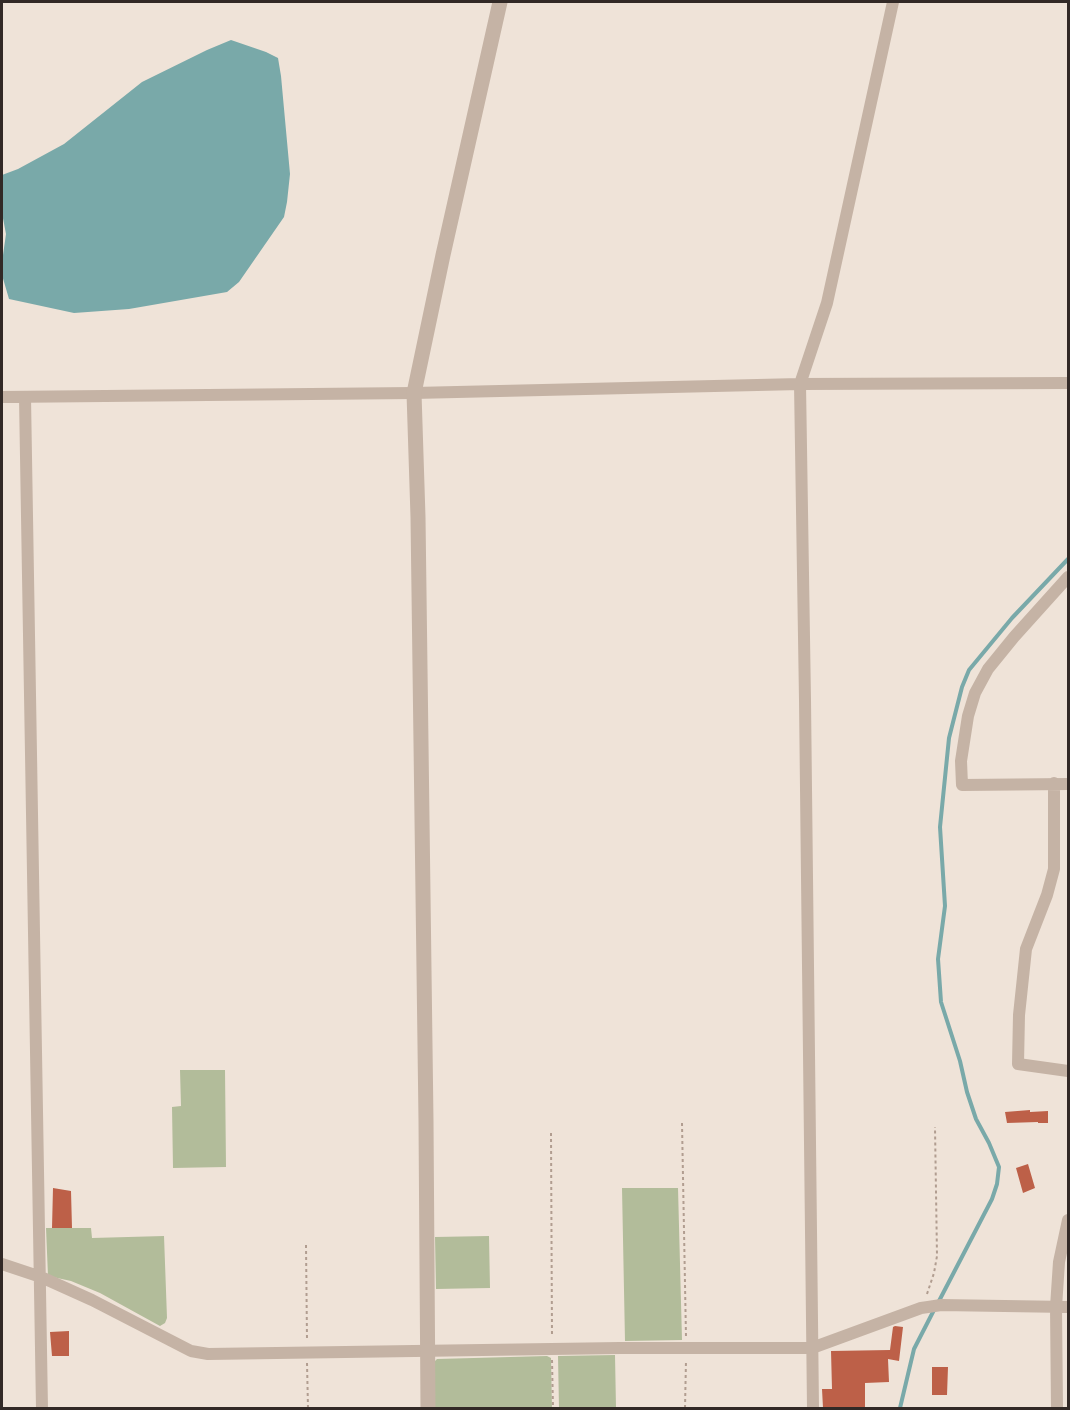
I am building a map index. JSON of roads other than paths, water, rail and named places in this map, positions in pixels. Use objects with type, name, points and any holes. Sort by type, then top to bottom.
[{"type":"street","points":[[428,1408],[418,517],[414,393],[500,2]]},
{"type":"street","points":[[813,1408],[800,384],[827,303],[893,2]]},
{"type":"street","points":[[2,397],[414,393],[800,384],[1068,383]]},
{"type":"street","points":[[26,397],[42,1408]]},
{"type":"street","points":[[1068,578],[988,669],[975,693],[968,716],[961,760],[962,785],[1068,784]]},
{"type":"street","points":[[1054,783],[1054,869],[1047,896],[1026,949],[1019,1015],[1018,1064],[1068,1071]]},
{"type":"street","points":[[1057,1408],[1062,1307],[1059,1262],[1068,1220]]},
{"type":"street","points":[[2,1264],[40,1277],[92,1300],[191,1351],[208,1354],[812,1348],[924,1308],[941,1305],[1062,1307]]},
{"type":"water","points":[[231,40],[278,58],[290,174],[284,217],[239,282],[227,292],[129,309],[74,313],[9,299],[2,275],[6,234],[2,213],[2,175],[64,144],[142,82]]},
{"type":"waterway","points":[[939,1301],[992,1199],[999,1167],[976,1119],[941,1002],[938,959],[945,906],[940,827],[949,738],[962,687],[969,670],[1012,618],[1068,559]]},
{"type":"waterway","points":[[900,1408],[914,1349],[935,1308]]}]
